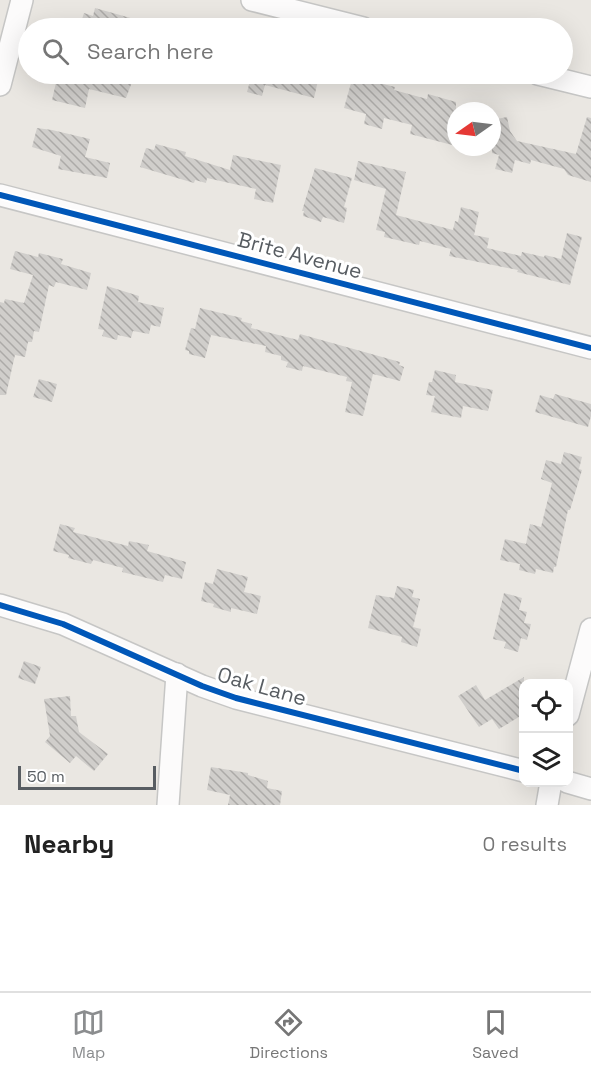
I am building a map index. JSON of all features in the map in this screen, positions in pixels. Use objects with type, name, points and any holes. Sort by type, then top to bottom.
[{"type":"street","points":[[0,85],[22,0]]},
{"type":"street","points":[[252,0],[323,18]]},
{"type":"street","points":[[573,83],[591,87]]},
{"type":"street","name":"Brite Avenue","points":[[0,195],[591,348]]},
{"type":"street","name":"Oak Lane","points":[[0,605],[63,624],[202,686],[236,698],[519,770]]},
{"type":"street","points":[[573,697],[591,630]]},
{"type":"street","points":[[168,805],[177,674]]},
{"type":"street","points":[[573,784],[591,789]]},
{"type":"street","points":[[547,805],[550,787]]},
{"type":"building","points":[[95,8],[131,18],[82,18],[84,13],[93,16]]},
{"type":"building","points":[[56,84],[131,84],[126,98],[89,89],[85,108],[52,100]]},
{"type":"building","points":[[249,84],[317,84],[314,98],[265,85],[262,96],[247,92]]},
{"type":"building","points":[[351,84],[383,84],[395,87],[394,90],[427,99],[428,94],[456,102],[447,102],[447,144],[410,134],[412,125],[384,118],[382,129],[364,124],[366,114],[344,108]]},
{"type":"building","points":[[507,117],[510,131],[517,141],[576,154],[587,117],[591,118],[591,182],[568,175],[564,169],[531,160],[530,164],[515,160],[512,173],[495,169],[499,156],[501,156],[501,118]]},
{"type":"building","points":[[37,128],[90,139],[85,157],[110,163],[107,178],[58,169],[61,156],[32,147]]},
{"type":"building","points":[[156,144],[186,152],[185,156],[230,170],[233,155],[281,165],[273,203],[254,199],[256,189],[207,178],[206,183],[195,180],[194,183],[140,167],[146,148],[154,150]]},
{"type":"building","points":[[358,161],[406,172],[396,215],[453,230],[455,221],[458,222],[461,207],[479,212],[474,235],[489,238],[487,248],[521,256],[522,252],[561,259],[567,233],[582,237],[570,285],[517,272],[518,270],[449,256],[451,249],[420,241],[419,245],[384,237],[385,232],[376,230],[386,189],[354,180]]},
{"type":"building","points":[[315,168],[352,178],[344,207],[347,208],[344,223],[323,217],[321,222],[303,216],[304,211],[302,211]]},
{"type":"building","points":[[15,251],[38,257],[39,253],[63,259],[61,264],[91,273],[87,290],[56,282],[54,287],[49,285],[39,332],[34,331],[32,342],[28,342],[25,357],[15,355],[6,395],[0,395],[0,302],[4,303],[5,299],[24,303],[33,275],[10,269]]},
{"type":"building","points":[[107,286],[139,296],[138,302],[164,308],[160,327],[151,325],[149,334],[133,331],[131,338],[118,335],[117,340],[102,336],[104,330],[98,329]]},
{"type":"building","points":[[200,308],[242,318],[241,321],[252,324],[251,328],[298,340],[300,334],[400,362],[399,365],[404,367],[400,381],[373,374],[363,416],[345,412],[352,382],[346,381],[347,377],[303,366],[302,371],[286,367],[288,362],[281,360],[281,356],[265,352],[266,346],[211,335],[205,358],[189,354],[189,351],[185,350],[191,328],[195,329]]},
{"type":"building","points":[[435,370],[456,375],[455,382],[493,390],[488,411],[463,406],[461,418],[431,412],[435,396],[426,395]]},
{"type":"building","points":[[39,379],[57,384],[52,402],[33,397]]},
{"type":"building","points":[[555,394],[591,404],[588,427],[535,412],[540,395],[553,399]]},
{"type":"building","points":[[564,452],[582,457],[579,469],[582,470],[570,510],[568,510],[556,567],[553,573],[536,569],[535,574],[519,570],[520,564],[500,560],[505,539],[526,544],[530,524],[541,527],[552,483],[541,479],[546,460],[561,464]]},
{"type":"building","points":[[60,524],[75,528],[73,532],[128,546],[129,541],[149,545],[147,551],[186,562],[182,579],[165,575],[163,582],[122,572],[123,568],[93,560],[91,564],[68,558],[69,555],[53,551]]},
{"type":"building","points":[[217,569],[248,577],[244,592],[261,596],[257,614],[231,608],[231,612],[201,601],[205,582],[213,584]]},
{"type":"building","points":[[397,586],[414,590],[412,597],[420,599],[413,627],[421,629],[417,647],[401,642],[402,637],[368,628],[376,595],[394,598]]},
{"type":"building","points":[[504,593],[522,598],[519,610],[527,612],[524,623],[531,624],[527,640],[521,638],[518,652],[504,648],[506,642],[493,639]]},
{"type":"building","points":[[24,661],[41,667],[35,684],[18,678]]},
{"type":"building","points":[[519,680],[519,717],[499,729],[492,719],[479,727],[458,696],[476,685],[485,700]]},
{"type":"building","points":[[70,696],[71,716],[76,716],[79,732],[108,754],[94,771],[76,756],[70,763],[45,742],[50,736],[44,699]]},
{"type":"building","points":[[211,767],[248,773],[248,775],[268,781],[267,788],[282,791],[280,805],[228,805],[230,795],[207,790]]},
{"type":"cycle path","points":[[0,195],[591,348]]},
{"type":"cycle path","points":[[0,605],[63,624],[202,686],[236,698],[519,770]]}]
